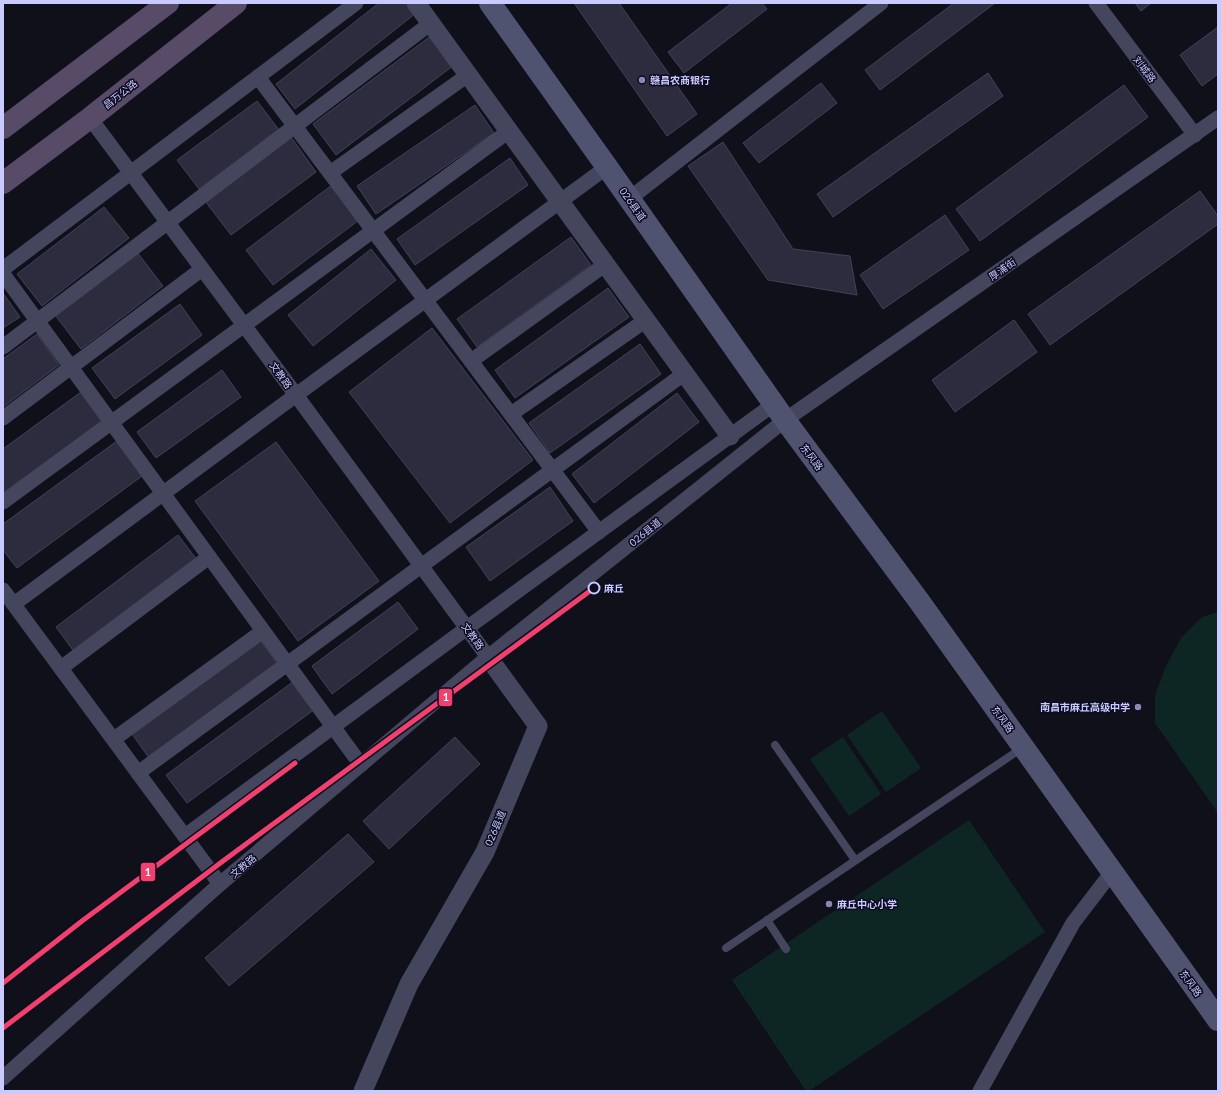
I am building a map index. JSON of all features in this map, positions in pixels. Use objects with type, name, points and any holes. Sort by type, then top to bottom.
[{"type":"highway","points":[[3,128],[168,3]]},
{"type":"highway","name":"昌万公路","points":[[3,183],[90,118],[236,3]]},
{"type":"main road","name":"026县道","points":[[490,3],[779,412]]},
{"type":"main road","name":"东风路","points":[[779,412],[919,601],[1218,1020]]},
{"type":"street","points":[[3,269],[356,3]]},
{"type":"street","points":[[416,3],[730,436]]},
{"type":"street","points":[[629,199],[881,3]]},
{"type":"street","name":"刘城路","points":[[1096,3],[1195,135]]},
{"type":"street","points":[[3,347],[431,23]]},
{"type":"street","points":[[330,173],[468,74]]},
{"type":"street","points":[[258,77],[598,532]]},
{"type":"street","name":"文教路","points":[[3,1078],[220,884],[488,657],[90,118]]},
{"type":"street","name":"厚浦街","points":[[779,412],[1195,135],[1218,118]]},
{"type":"street","points":[[3,502],[509,131]]},
{"type":"street","points":[[14,604],[607,167]]},
{"type":"street","points":[[471,361],[606,264]]},
{"type":"street","points":[[3,418],[202,270]]},
{"type":"street","points":[[3,274],[360,765]]},
{"type":"street","points":[[511,414],[646,320]]},
{"type":"street","points":[[138,773],[685,373]]},
{"type":"street","points":[[185,836],[730,436],[779,412]]},
{"type":"street","name":"026县道","points":[[363,1091],[410,984],[485,852],[538,726],[488,657],[779,412]]},
{"type":"street","points":[[61,668],[209,557]]},
{"type":"street","points":[[3,590],[220,884]]},
{"type":"street","points":[[114,739],[263,631]]},
{"type":"street","points":[[980,1091],[1073,923],[1112,872]]},
{"type":"lane","points":[[775,745],[855,860]]},
{"type":"lane","points":[[726,948],[1023,747]]},
{"type":"lane","points":[[767,920],[786,948]]},
{"type":"green space","points":[[1218,612],[1218,813],[1155,723],[1155,696],[1165,668],[1181,638],[1202,617]]},
{"type":"green space","points":[[882,711],[921,768],[886,792],[847,735]]},
{"type":"green space","points":[[843,737],[881,794],[849,816],[810,759]]},
{"type":"green space","points":[[969,820],[1045,932],[809,1091],[806,1091],[732,980]]},
{"type":"building","points":[[379,3],[408,3],[416,13],[295,109],[276,84]]},
{"type":"building","points":[[574,3],[619,3],[697,114],[667,136]]},
{"type":"building","points":[[732,3],[762,3],[767,9],[684,73],[668,52]]},
{"type":"building","points":[[954,3],[995,3],[880,90],[865,70]]},
{"type":"building","points":[[1135,3],[1151,3],[1141,11]]},
{"type":"building","points":[[1218,27],[1218,74],[1202,86],[1180,55]]},
{"type":"building","points":[[432,35],[454,65],[336,155],[313,124]]},
{"type":"building","points":[[988,73],[1003,96],[833,217],[817,194]]},
{"type":"building","points":[[821,83],[837,103],[759,163],[743,143]]},
{"type":"building","points":[[1124,85],[1148,117],[980,241],[956,209]]},
{"type":"building","points":[[257,101],[279,130],[199,189],[177,160]]},
{"type":"building","points":[[475,105],[494,133],[376,214],[357,186]]},
{"type":"building","points":[[291,137],[316,172],[231,235],[205,201]]},
{"type":"building","points":[[723,142],[793,249],[850,256],[857,295],[768,280],[688,166]]},
{"type":"building","points":[[510,158],[528,185],[415,265],[397,239]]},
{"type":"building","points":[[332,185],[359,220],[273,285],[246,250]]},
{"type":"building","points":[[1200,191],[1218,216],[1218,224],[1050,345],[1028,314]]},
{"type":"building","points":[[104,207],[129,238],[42,306],[17,274]]},
{"type":"building","points":[[945,215],[969,250],[883,309],[860,275]]},
{"type":"building","points":[[571,237],[591,265],[477,347],[457,319]]},
{"type":"building","points":[[371,249],[396,280],[313,346],[288,315]]},
{"type":"building","points":[[137,252],[163,286],[81,349],[55,315]]},
{"type":"building","points":[[608,288],[629,317],[515,398],[495,370]]},
{"type":"building","points":[[3,293],[20,317],[3,328]]},
{"type":"building","points":[[180,304],[202,335],[115,399],[92,368]]},
{"type":"building","points":[[1014,320],[1037,352],[955,412],[932,380]]},
{"type":"building","points":[[432,328],[533,460],[450,523],[349,392]]},
{"type":"building","points":[[37,334],[59,365],[3,407],[3,359]]},
{"type":"building","points":[[640,344],[661,374],[550,453],[529,423]]},
{"type":"building","points":[[222,370],[241,397],[156,458],[137,432]]},
{"type":"building","points":[[81,392],[103,422],[3,496],[3,449]]},
{"type":"building","points":[[677,393],[699,422],[594,503],[572,474]]},
{"type":"building","points":[[117,441],[142,476],[17,568],[3,550],[3,524]]},
{"type":"building","points":[[276,442],[379,581],[298,641],[195,501]]},
{"type":"building","points":[[550,487],[573,521],[490,581],[466,547]]},
{"type":"building","points":[[178,535],[198,561],[75,653],[56,627]]},
{"type":"building","points":[[398,602],[418,629],[332,694],[312,666]]},
{"type":"building","points":[[257,636],[277,663],[149,758],[130,731]]},
{"type":"building","points":[[294,681],[315,709],[187,803],[166,775]]},
{"type":"building","points":[[455,737],[480,764],[389,849],[363,821]]},
{"type":"building","points":[[348,834],[374,862],[229,986],[205,958]]},
{"type":"transit line","name":"1","points":[[3,1028],[223,861],[594,588]]},
{"type":"transit line","name":"1","points":[[3,983],[82,921],[295,763]]},
{"type":"place","name":"赣昌农商银行","points":[[642,80]]},
{"type":"place","name":"麻丘","points":[[594,588]]},
{"type":"place","name":"南昌市麻丘高级中学","points":[[1138,707]]},
{"type":"place","name":"麻丘中心小学","points":[[829,904]]}]
